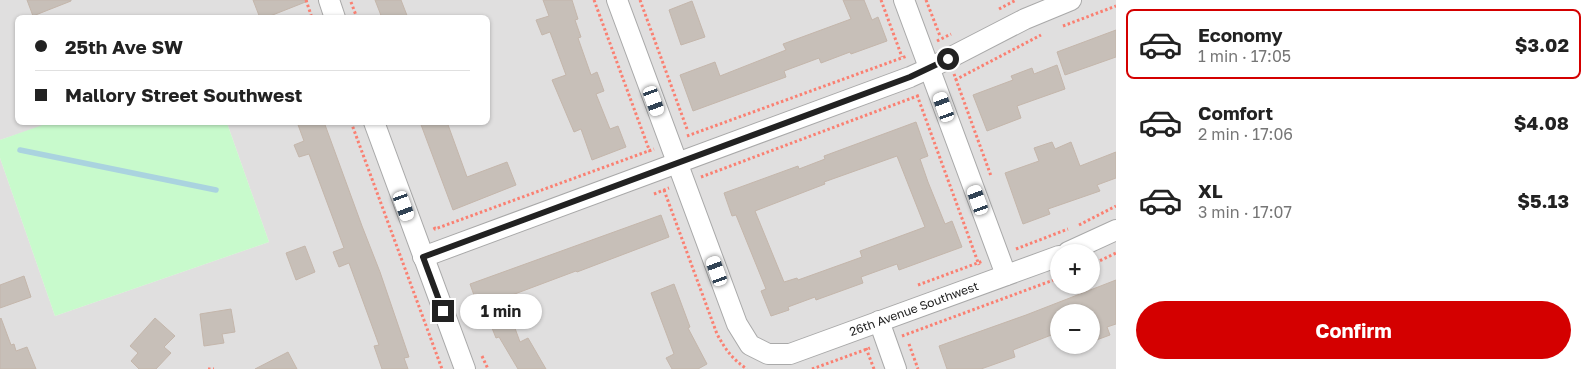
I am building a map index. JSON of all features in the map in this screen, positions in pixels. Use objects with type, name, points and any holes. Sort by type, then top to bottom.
[{"type":"street","points":[[329,0],[334,15]]},
{"type":"street","points":[[617,0],[677,163]]},
{"type":"street","points":[[904,0],[1006,276]]},
{"type":"street","points":[[423,257],[930,68],[1025,19],[1071,0]]},
{"type":"street","points":[[375,125],[465,369]]},
{"type":"street","name":"26th Avenue Southwest","points":[[677,163],[737,324],[750,345],[768,354],[790,354],[1050,259]]},
{"type":"street","points":[[1085,244],[1116,230]]},
{"type":"street","points":[[879,321],[896,369]]},
{"type":"path","points":[[306,0],[311,15]]},
{"type":"path","points":[[351,0],[356,15]]},
{"type":"path","points":[[594,0],[652,157]]},
{"type":"path","points":[[640,0],[692,144]]},
{"type":"path","points":[[881,0],[905,65]]},
{"type":"path","points":[[926,0],[943,46]]},
{"type":"path","points":[[1056,28],[1116,6]]},
{"type":"path","points":[[947,84],[1047,31]]},
{"type":"path","points":[[682,138],[910,54]]},
{"type":"path","points":[[953,71],[992,177]]},
{"type":"path","points":[[915,90],[981,270]]},
{"type":"path","points":[[696,178],[926,94]]},
{"type":"path","points":[[352,125],[442,369]]},
{"type":"path","points":[[435,229],[657,148]]},
{"type":"path","points":[[701,168],[707,185]]},
{"type":"path","points":[[1012,251],[1071,228],[1116,206]]},
{"type":"path","points":[[1015,240],[1020,256]]},
{"type":"path","points":[[1100,261],[1116,253]]},
{"type":"path","points":[[915,287],[985,260]]},
{"type":"path","points":[[898,338],[1050,281]]},
{"type":"path","points":[[903,327],[918,369]]},
{"type":"path","points":[[863,341],[874,369]]},
{"type":"path","points":[[812,369],[874,346]]},
{"type":"path","points":[[208,369],[214,369]]},
{"type":"shaded area","points":[[0,0],[1116,0],[1116,369],[0,369],[0,158],[55,316],[269,242],[228,125],[490,125],[490,15],[15,15],[15,125],[45,125],[0,140]]},
{"type":"green space","points":[[42,125],[228,125],[269,242],[55,316],[0,158],[0,140]]},
{"type":"building","points":[[27,0],[71,0],[36,15],[33,15]]},
{"type":"building","points":[[253,0],[308,1],[273,15],[259,15]]},
{"type":"building","points":[[375,0],[401,0],[407,15],[381,15]]},
{"type":"building","points":[[543,0],[572,0],[578,19],[575,20],[581,37],[578,38],[591,75],[597,72],[604,91],[596,94],[610,129],[618,126],[626,147],[592,160],[581,129],[574,132],[552,80],[566,75],[550,32],[542,35],[536,20],[549,16]]},
{"type":"building","points":[[843,0],[864,0],[872,20],[878,17],[887,41],[821,63],[819,58],[784,71],[786,77],[693,111],[680,75],[715,62],[720,76],[786,50],[783,44],[851,19]]},
{"type":"building","points":[[692,1],[705,37],[681,45],[669,10]]},
{"type":"building","points":[[1116,30],[1116,57],[1065,75],[1057,52]]},
{"type":"building","points":[[1057,65],[1065,89],[1017,106],[1021,118],[987,131],[973,95],[1013,80],[1011,76],[1032,68],[1034,74]]},
{"type":"building","points":[[916,122],[928,156],[920,159],[928,182],[945,224],[952,221],[962,247],[899,270],[897,264],[861,277],[863,283],[816,300],[815,297],[788,307],[789,310],[771,316],[761,291],[766,289],[736,215],[732,216],[724,193],[798,166],[799,169],[825,159],[824,156]],"holes":[[[897,156],[925,227],[860,251],[862,257],[798,280],[797,278],[784,282],[755,211],[825,184],[824,182]]]},
{"type":"building","points":[[298,125],[325,125],[380,272],[409,357],[404,358],[408,369],[382,369],[374,346],[379,345],[349,263],[339,267],[333,252],[344,248],[309,154],[299,157],[294,145],[304,141]]},
{"type":"building","points":[[421,125],[448,125],[467,177],[507,162],[516,185],[453,210]]},
{"type":"building","points":[[1052,142],[1055,149],[1071,142],[1080,166],[1116,152],[1116,178],[1097,185],[1100,191],[1048,209],[1050,214],[1023,224],[1005,173],[1039,161],[1034,148]]},
{"type":"building","points":[[661,215],[669,237],[504,298],[520,342],[528,338],[546,369],[518,369],[499,337],[496,338],[486,313],[481,315],[470,284]]},
{"type":"building","points":[[305,246],[315,272],[296,280],[286,253]]},
{"type":"building","points":[[24,276],[31,297],[0,308],[0,285]]},
{"type":"building","points":[[1116,280],[1116,324],[1107,327],[1110,335],[1100,339],[1100,304],[1054,304],[1080,294],[1100,294],[1100,286]]},
{"type":"building","points":[[674,284],[690,327],[688,328],[707,364],[698,369],[672,369],[666,358],[674,354],[651,293]]},
{"type":"building","points":[[1050,306],[1050,336],[1013,350],[1015,357],[981,369],[947,369],[939,346]]},
{"type":"building","points":[[231,309],[235,332],[222,334],[224,343],[204,346],[200,314]]},
{"type":"building","points":[[1,318],[11,345],[14,344],[16,351],[27,347],[36,369],[0,369]]},
{"type":"building","points":[[155,318],[175,336],[164,347],[171,353],[156,369],[139,369],[131,361],[138,353],[130,346]]},
{"type":"building","points":[[288,352],[297,369],[255,369]]},
{"type":"waterway","points":[[20,150],[216,190]]},
{"type":"route","points":[[443,311],[423,257],[910,77],[948,59]]}]
